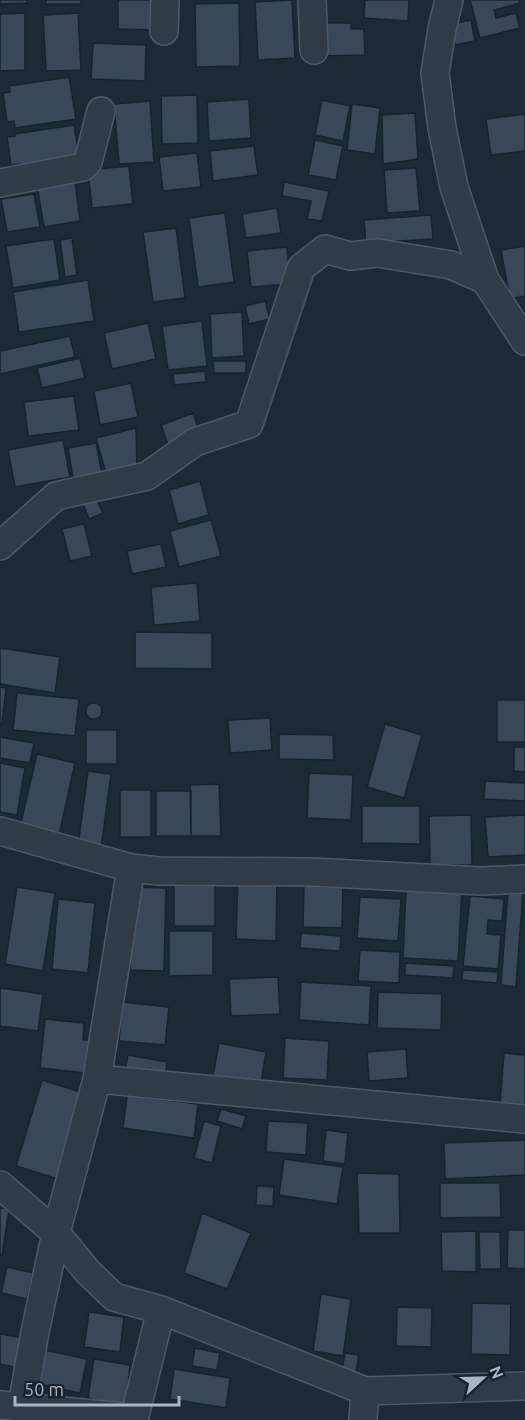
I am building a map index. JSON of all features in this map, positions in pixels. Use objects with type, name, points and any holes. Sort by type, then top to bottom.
[{"type":"street","points":[[164,31],[165,0]]},
{"type":"street","points":[[312,0],[314,50]]},
{"type":"street","points":[[449,0],[435,74],[442,128],[454,187],[485,280],[525,341]]},
{"type":"street","points":[[0,183],[82,167],[88,162],[101,111]]},
{"type":"street","points":[[0,546],[57,496],[147,476],[195,442],[249,424],[301,268],[325,249],[350,256],[378,254],[451,265],[485,280]]},
{"type":"street","points":[[0,831],[131,868],[159,871],[314,872],[481,882],[525,879]]},
{"type":"street","points":[[131,868],[98,1079],[56,1233],[35,1332],[11,1405],[134,1419],[161,1310]]},
{"type":"street","points":[[98,1079],[525,1119]]},
{"type":"street","points":[[0,1185],[56,1233],[88,1272],[114,1297],[161,1310],[365,1391],[525,1386]]},
{"type":"street","points":[[363,1420],[365,1391]]},
{"type":"building","points":[[0,0],[27,0],[27,3],[0,4]]},
{"type":"building","points":[[46,0],[81,0],[81,4],[46,4]]},
{"type":"building","points":[[118,0],[153,0],[152,30],[118,29]]},
{"type":"building","points":[[292,0],[295,58],[258,60],[255,2]]},
{"type":"building","points":[[365,0],[409,0],[408,21],[364,18]]},
{"type":"building","points":[[470,0],[519,0],[520,3],[494,10],[496,18],[516,13],[520,28],[480,38]]},
{"type":"building","points":[[239,3],[240,66],[196,67],[195,4]]},
{"type":"building","points":[[25,13],[25,70],[0,71],[0,14]]},
{"type":"building","points":[[78,13],[81,70],[46,71],[43,15]]},
{"type":"building","points":[[471,20],[475,41],[455,45],[451,24]]},
{"type":"building","points":[[321,23],[351,23],[351,29],[364,29],[365,55],[321,56]]},
{"type":"building","points":[[93,43],[146,45],[145,81],[91,79]]},
{"type":"building","points":[[69,77],[76,119],[15,128],[14,121],[7,122],[3,93],[10,92],[9,86]]},
{"type":"building","points":[[197,95],[198,143],[162,144],[161,96]]},
{"type":"building","points":[[249,99],[251,138],[209,141],[207,102]]},
{"type":"building","points":[[322,100],[350,106],[343,141],[315,135]]},
{"type":"building","points":[[150,101],[154,162],[119,164],[114,104]]},
{"type":"building","points":[[352,104],[380,108],[375,154],[347,150]]},
{"type":"building","points":[[415,113],[418,159],[383,164],[382,115]]},
{"type":"building","points":[[525,114],[525,151],[491,155],[486,119]]},
{"type":"building","points":[[74,125],[80,161],[21,170],[20,164],[11,165],[7,137]]},
{"type":"building","points":[[315,140],[343,146],[336,180],[308,175]]},
{"type":"building","points":[[254,146],[258,175],[213,181],[210,151]]},
{"type":"building","points":[[197,153],[201,187],[163,191],[159,157]]},
{"type":"building","points":[[129,166],[133,204],[92,208],[88,170]]},
{"type":"building","points":[[416,168],[420,211],[387,213],[384,170]]},
{"type":"building","points":[[75,181],[80,221],[44,227],[37,186]]},
{"type":"building","points":[[284,182],[329,191],[322,221],[307,219],[311,201],[282,196]]},
{"type":"building","points":[[34,194],[40,227],[7,232],[1,199]]},
{"type":"building","points":[[277,208],[281,233],[246,238],[242,214]]},
{"type":"building","points":[[225,213],[234,282],[198,287],[189,218]]},
{"type":"building","points":[[431,215],[433,239],[366,243],[364,220]]},
{"type":"building","points":[[176,228],[185,298],[153,302],[143,232]]},
{"type":"building","points":[[72,238],[77,275],[65,277],[60,240]]},
{"type":"building","points":[[54,239],[60,280],[13,288],[6,246]]},
{"type":"building","points":[[525,246],[525,296],[510,299],[501,250]]},
{"type":"building","points":[[287,247],[290,284],[251,287],[247,251]]},
{"type":"building","points":[[88,280],[94,321],[19,332],[13,292]]},
{"type":"building","points":[[265,301],[270,319],[249,324],[245,306]]},
{"type":"building","points":[[242,312],[244,356],[212,358],[210,314]]},
{"type":"building","points":[[202,321],[207,366],[168,370],[162,326]]},
{"type":"building","points":[[148,323],[156,359],[112,369],[104,333]]},
{"type":"building","points":[[70,336],[75,357],[0,374],[0,351]]},
{"type":"building","points":[[80,358],[85,378],[42,388],[37,368]]},
{"type":"building","points":[[213,361],[246,361],[246,373],[214,373]]},
{"type":"building","points":[[205,371],[206,382],[174,385],[173,374]]},
{"type":"building","points":[[131,383],[138,417],[100,425],[94,391]]},
{"type":"building","points":[[74,396],[79,430],[28,436],[24,402]]},
{"type":"building","points":[[193,413],[201,436],[169,448],[161,425]]},
{"type":"building","points":[[136,428],[137,469],[107,477],[96,438]]},
{"type":"building","points":[[63,440],[70,477],[15,487],[8,450]]},
{"type":"building","points":[[96,443],[103,478],[74,484],[68,448]]},
{"type":"building","points":[[200,481],[209,515],[178,524],[169,490]]},
{"type":"building","points":[[96,498],[103,513],[89,519],[83,504]]},
{"type":"building","points":[[211,520],[221,556],[179,567],[170,531]]},
{"type":"building","points":[[84,524],[92,556],[70,561],[62,529]]},
{"type":"building","points":[[161,544],[166,567],[132,574],[127,551]]},
{"type":"building","points":[[197,583],[200,621],[154,625],[151,587]]},
{"type":"building","points":[[135,632],[212,633],[212,669],[135,668]]},
{"type":"building","points":[[0,648],[60,657],[55,693],[0,684]]},
{"type":"building","points":[[0,687],[6,688],[2,724],[0,724]]},
{"type":"building","points":[[17,693],[79,699],[75,736],[13,730]]},
{"type":"building","points":[[497,700],[525,700],[525,742],[497,742]]},
{"type":"building","points":[[91,703],[97,703],[102,711],[100,717],[91,719],[86,714],[86,708]]},
{"type":"building","points":[[270,718],[272,750],[230,753],[228,720]]},
{"type":"building","points":[[385,724],[422,735],[404,798],[367,787]]},
{"type":"building","points":[[86,730],[117,730],[117,764],[86,764]]},
{"type":"building","points":[[279,734],[333,735],[334,760],[279,759]]},
{"type":"building","points":[[0,737],[34,743],[30,763],[0,758]]},
{"type":"building","points":[[514,747],[525,747],[525,772],[514,771]]},
{"type":"building","points":[[37,754],[75,763],[58,840],[19,831]]},
{"type":"building","points":[[0,763],[25,768],[17,815],[0,812]]},
{"type":"building","points":[[88,771],[111,774],[101,849],[78,846]]},
{"type":"building","points":[[309,773],[353,775],[351,820],[307,818]]},
{"type":"building","points":[[485,781],[525,783],[525,801],[484,799]]},
{"type":"building","points":[[219,784],[221,836],[191,836],[190,785]]},
{"type":"building","points":[[120,790],[151,790],[151,837],[120,837]]},
{"type":"building","points":[[156,791],[191,791],[191,836],[156,836]]},
{"type":"building","points":[[362,806],[420,806],[420,844],[362,843]]},
{"type":"building","points":[[471,815],[472,865],[430,865],[429,816]]},
{"type":"building","points":[[525,815],[525,855],[488,857],[485,817]]},
{"type":"building","points":[[238,875],[277,877],[276,941],[236,939]]},
{"type":"building","points":[[174,883],[215,883],[215,926],[174,926]]},
{"type":"building","points":[[304,886],[343,887],[342,928],[303,927]]},
{"type":"building","points":[[17,887],[55,893],[43,971],[5,964]]},
{"type":"building","points":[[132,887],[166,888],[164,971],[130,970]]},
{"type":"building","points":[[406,887],[462,890],[458,961],[403,958]]},
{"type":"building","points":[[508,891],[523,892],[516,987],[501,985]]},
{"type":"building","points":[[470,896],[504,899],[502,921],[488,920],[487,934],[501,935],[498,969],[463,966]]},
{"type":"building","points":[[360,897],[401,899],[398,941],[357,938]]},
{"type":"building","points":[[58,899],[95,903],[88,973],[52,969]]},
{"type":"building","points":[[169,931],[213,931],[213,975],[169,976]]},
{"type":"building","points":[[301,933],[341,936],[340,951],[300,948]]},
{"type":"building","points":[[360,950],[400,952],[399,983],[358,981]]},
{"type":"building","points":[[405,963],[454,966],[453,978],[405,975]]},
{"type":"building","points":[[463,970],[498,972],[497,983],[462,980]]},
{"type":"building","points":[[278,977],[280,1014],[231,1016],[229,979]]},
{"type":"building","points":[[301,982],[371,986],[369,1025],[299,1020]]},
{"type":"building","points":[[0,988],[43,994],[38,1031],[0,1026]]},
{"type":"building","points":[[378,992],[442,994],[441,1030],[377,1028]]},
{"type":"building","points":[[122,1002],[169,1007],[165,1045],[119,1041]]},
{"type":"building","points":[[45,1019],[84,1023],[83,1040],[89,1040],[86,1073],[40,1068]]},
{"type":"building","points":[[285,1038],[329,1041],[327,1080],[283,1078]]},
{"type":"building","points":[[219,1043],[266,1052],[260,1089],[212,1081]]},
{"type":"building","points":[[406,1049],[408,1078],[369,1081],[367,1052]]},
{"type":"building","points":[[504,1053],[525,1055],[525,1106],[500,1104]]},
{"type":"building","points":[[128,1055],[167,1062],[164,1084],[124,1076]]},
{"type":"building","points":[[42,1080],[84,1093],[58,1179],[16,1166]]},
{"type":"building","points":[[127,1095],[198,1104],[194,1138],[123,1128]]},
{"type":"building","points":[[221,1109],[246,1116],[242,1129],[217,1121]]},
{"type":"building","points":[[204,1121],[221,1126],[212,1163],[194,1158]]},
{"type":"building","points":[[268,1121],[308,1123],[306,1155],[266,1152]]},
{"type":"building","points":[[326,1130],[348,1133],[345,1164],[323,1161]]},
{"type":"building","points":[[525,1140],[525,1175],[445,1179],[444,1143]]},
{"type":"building","points":[[284,1159],[343,1167],[337,1204],[279,1195]]},
{"type":"building","points":[[357,1173],[399,1174],[400,1233],[359,1233]]},
{"type":"building","points":[[440,1183],[500,1183],[501,1217],[440,1218]]},
{"type":"building","points":[[257,1186],[274,1187],[273,1206],[256,1205]]},
{"type":"building","points":[[0,1208],[9,1209],[2,1256],[0,1255]]},
{"type":"building","points":[[202,1213],[251,1233],[227,1289],[184,1273]]},
{"type":"building","points":[[508,1230],[525,1230],[525,1269],[507,1268]]},
{"type":"building","points":[[476,1231],[476,1272],[442,1271],[441,1232]]},
{"type":"building","points":[[479,1232],[500,1232],[501,1269],[480,1269]]},
{"type":"building","points":[[7,1267],[33,1273],[27,1299],[1,1293]]},
{"type":"building","points":[[321,1294],[351,1299],[343,1356],[313,1351]]},
{"type":"building","points":[[472,1303],[511,1304],[510,1355],[471,1354]]},
{"type":"building","points":[[397,1307],[432,1308],[431,1347],[396,1346]]},
{"type":"building","points":[[89,1312],[124,1317],[120,1352],[84,1347]]},
{"type":"building","points":[[0,1334],[29,1339],[23,1369],[0,1364]]},
{"type":"building","points":[[195,1348],[220,1353],[217,1370],[192,1366]]},
{"type":"building","points":[[40,1349],[87,1359],[80,1393],[34,1383]]},
{"type":"building","points":[[345,1353],[359,1355],[355,1377],[341,1374]]},
{"type":"building","points":[[94,1359],[130,1365],[126,1409],[88,1398]]},
{"type":"building","points":[[174,1369],[230,1378],[226,1408],[170,1399]]}]
